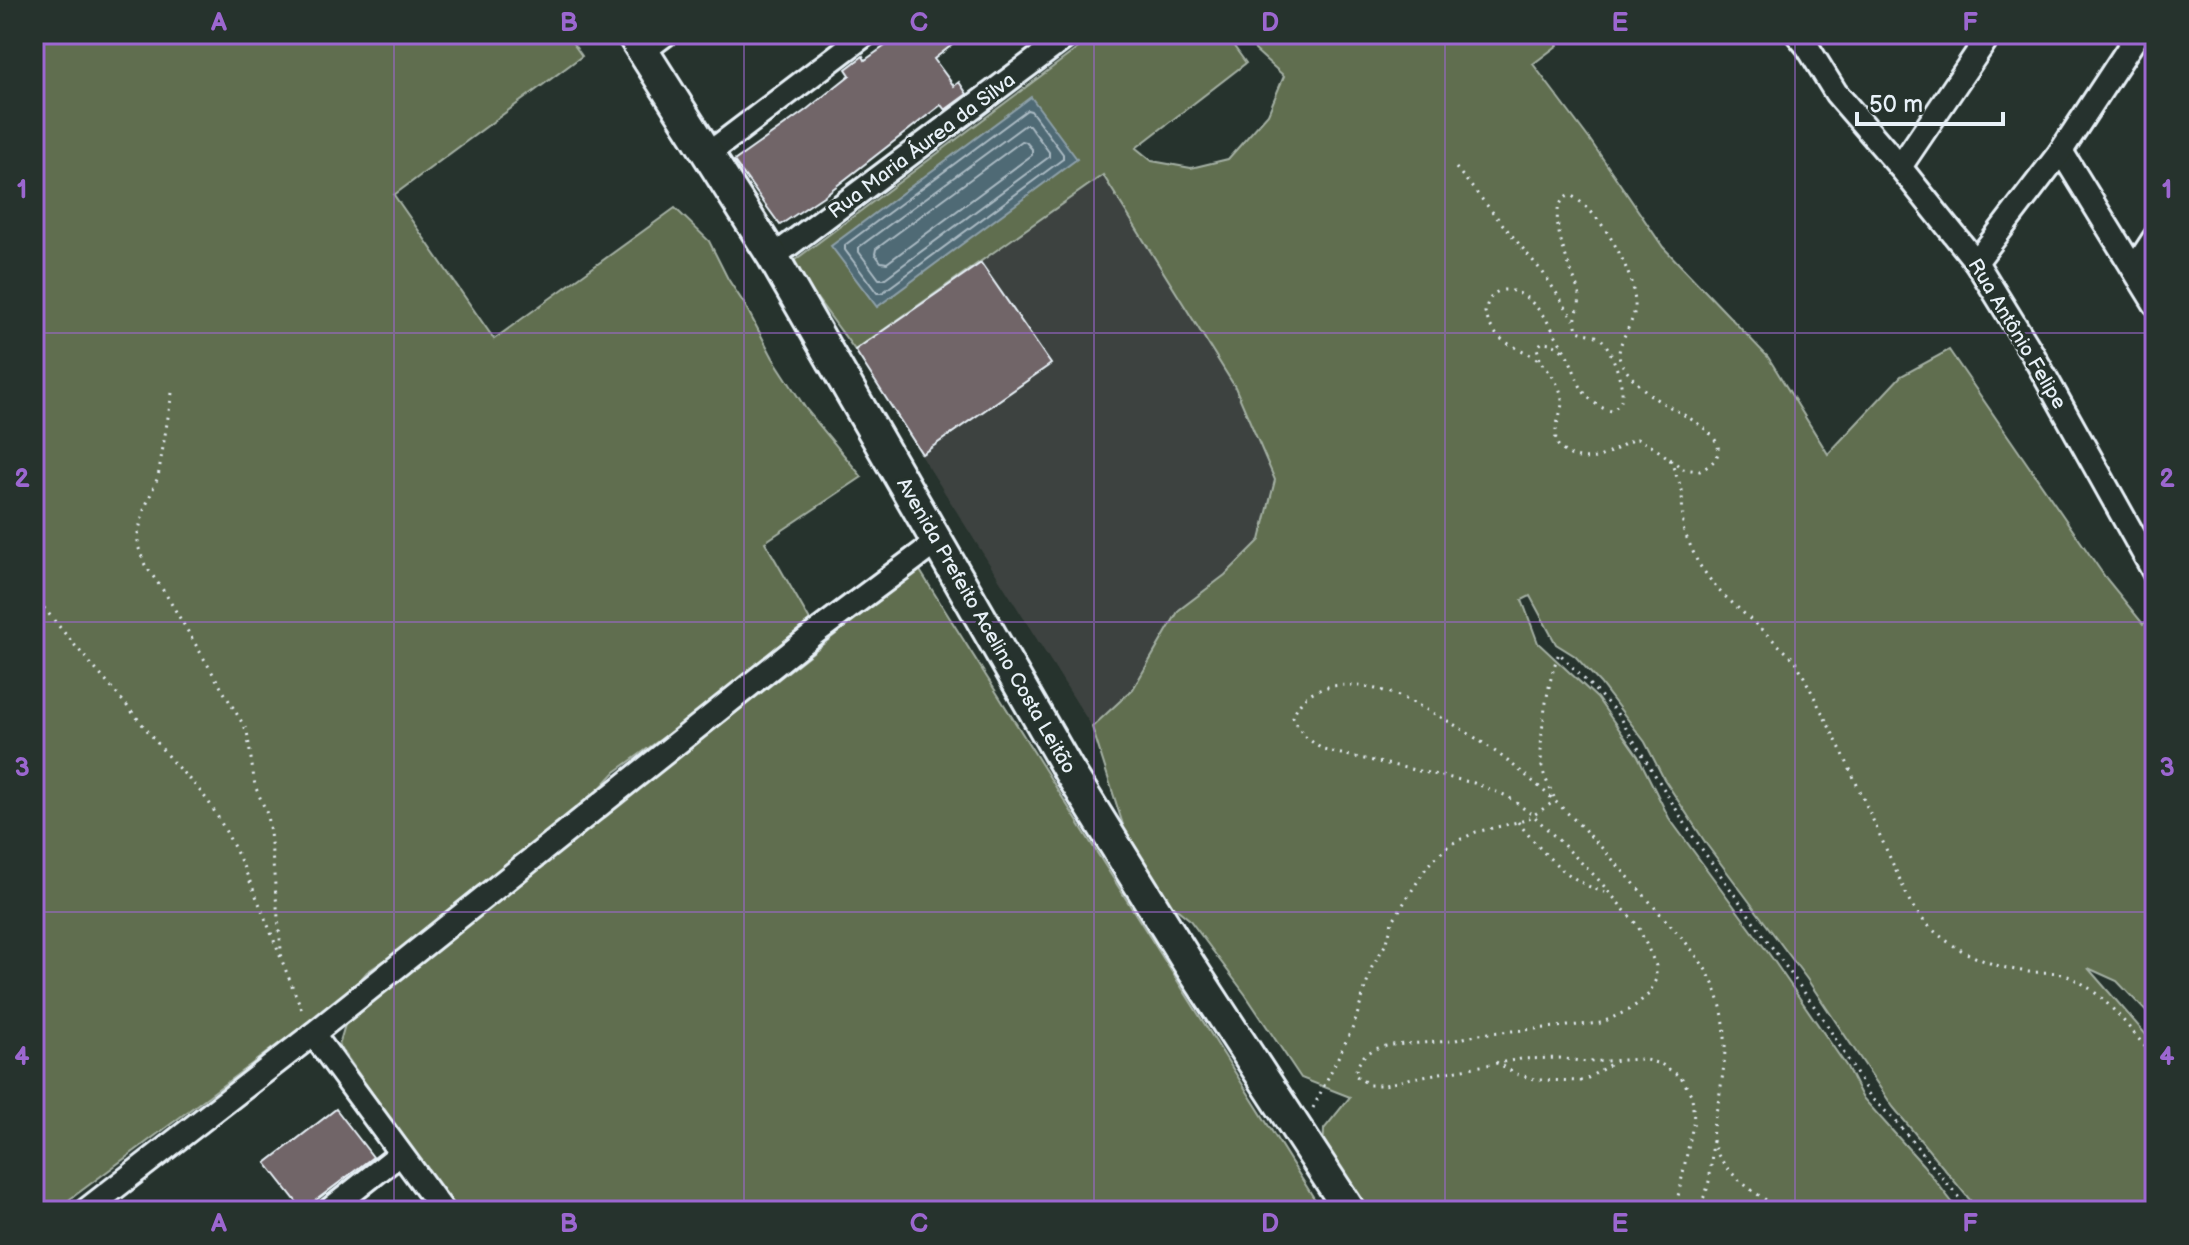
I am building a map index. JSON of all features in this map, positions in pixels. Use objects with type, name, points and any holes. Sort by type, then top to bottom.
[{"type":"street","points":[[708,154],[866,34]]},
{"type":"street","name":"Rua Maria Áurea da Silva","points":[[773,257],[1070,34]]},
{"type":"street","points":[[1900,167],[1990,34]]},
{"type":"street","points":[[1976,262],[2061,151],[2138,34]]},
{"type":"street","name":"Rua Antônio Felipe","points":[[1807,38],[1836,93],[1976,262],[2032,353],[2155,574]]},
{"type":"street","name":"Avenida Prefeito Acelino Costa Leitão","points":[[647,40],[708,154],[773,257],[1069,771],[1187,961],[1350,1211]]},
{"type":"street","points":[[2061,151],[2155,304]]},
{"type":"street","points":[[2134,269],[2155,237]]},
{"type":"street","points":[[85,1211],[313,1034],[815,633],[938,541]]},
{"type":"street","points":[[313,1034],[443,1211]]},
{"type":"street","points":[[328,1211],[400,1154]]},
{"type":"path","points":[[1456,168],[1544,274],[1578,331],[1598,337],[1605,344],[1618,373],[1623,396],[1619,406],[1612,411],[1603,409],[1585,394],[1566,353],[1541,314],[1522,294],[1497,291],[1489,299],[1485,312],[1496,337],[1541,362],[1553,377],[1562,400],[1556,430],[1557,444],[1564,452],[1578,459],[1599,459],[1637,439],[1683,469],[1700,471],[1716,460],[1716,441],[1701,426],[1654,397],[1630,377],[1620,362],[1619,348],[1633,322],[1635,303],[1630,283],[1609,236],[1587,209],[1570,195],[1563,198],[1558,206],[1558,220],[1565,259],[1579,294],[1580,304],[1574,320]]},
{"type":"path","points":[[1541,362],[1537,348],[1542,342],[1551,343],[1566,353]]},
{"type":"path","points":[[172,393],[158,477],[144,510],[138,546],[145,565],[247,731],[255,786],[266,811],[270,832],[282,960]]},
{"type":"path","points":[[1670,459],[1682,490],[1683,529],[1698,563],[1717,589],[1796,661],[1921,922],[1992,966],[2025,972],[2062,973],[2083,984],[2122,1019],[2155,1058]]},
{"type":"path","points":[[34,595],[109,689],[146,726],[168,757],[194,781],[213,809],[250,883],[313,1034]]},
{"type":"path","points":[[1555,801],[1542,769],[1542,747],[1551,679],[1559,653],[1616,712],[1694,838],[1824,1020],[1871,1098],[1894,1119],[1970,1211]]},
{"type":"path","points":[[1675,1211],[1676,1203],[1694,1120],[1692,1096],[1681,1077],[1661,1064],[1642,1059],[1587,1062],[1559,1058],[1496,1062],[1385,1085],[1369,1085],[1355,1075],[1364,1056],[1374,1049],[1413,1042],[1452,1041],[1479,1034],[1601,1023],[1631,1009],[1649,994],[1656,979],[1656,966],[1638,926],[1534,816],[1507,796],[1474,783],[1323,750],[1303,735],[1293,717],[1303,698],[1318,688],[1358,684],[1388,692],[1459,727],[1533,780],[1555,801],[1607,852],[1692,951],[1713,983],[1725,1017],[1727,1046],[1708,1189],[1704,1200],[1696,1208],[1676,1203]]},
{"type":"path","points":[[1300,1135],[1354,1025],[1372,967],[1387,942],[1392,922],[1428,865],[1449,845],[1476,832],[1534,816],[1555,801]]},
{"type":"path","points":[[1518,822],[1542,851],[1568,875],[1589,889],[1611,894]]},
{"type":"path","points":[[1496,1062],[1516,1074],[1538,1080],[1583,1081],[1614,1062]]},
{"type":"path","points":[[1713,1141],[1727,1168],[1748,1188],[1784,1211]]},
{"type":"shaded area","points":[[1103,174],[1235,387],[1275,480],[1259,540],[1225,575],[1179,610],[1133,689],[1092,727],[855,350]]},
{"type":"green space","points":[[34,34],[566,34],[582,56],[394,195],[494,339],[675,208],[709,241],[773,358],[806,409],[862,477],[765,542],[812,624],[725,693],[615,772],[586,803],[467,895],[424,934],[367,972],[349,993],[54,1211],[34,1211]]},
{"type":"green space","points":[[1097,34],[1225,34],[1246,63],[1136,148],[1152,161],[1191,168],[1228,159],[1268,114],[1284,76],[1255,50],[1250,34],[1550,34],[1558,45],[1533,64],[1590,140],[1663,247],[1768,357],[1828,454],[1901,376],[1949,350],[2105,577],[2143,624],[2155,616],[2155,1021],[2117,981],[2088,968],[2155,1045],[2155,1211],[1979,1211],[1893,1107],[1807,979],[1707,845],[1664,779],[1645,742],[1600,683],[1575,656],[1556,644],[1530,596],[1522,600],[1538,643],[1597,698],[1638,756],[1669,818],[1772,958],[1847,1067],[1862,1097],[1959,1211],[1355,1211],[1323,1161],[1324,1129],[1350,1097],[1301,1078],[1245,994],[1189,919],[1148,886],[1130,864],[1124,828],[1092,727],[1133,689],[1179,610],[1225,575],[1260,540],[1275,480],[1235,387],[1103,175],[855,350],[791,263]]},
{"type":"green space","points":[[919,569],[1322,1211],[453,1211],[339,1045],[347,1018]]},
{"type":"water","points":[[1031,97],[1077,159],[877,307],[831,246]]},
{"type":"building","points":[[902,34],[944,34],[952,45],[934,59],[954,86],[959,82],[967,94],[945,110],[941,105],[825,195],[780,225],[734,161],[850,75],[846,69],[863,56],[865,60]]},
{"type":"building","points":[[981,263],[1051,364],[922,454],[855,350]]},
{"type":"building","points":[[336,1109],[373,1157],[303,1210],[266,1163]]}]
